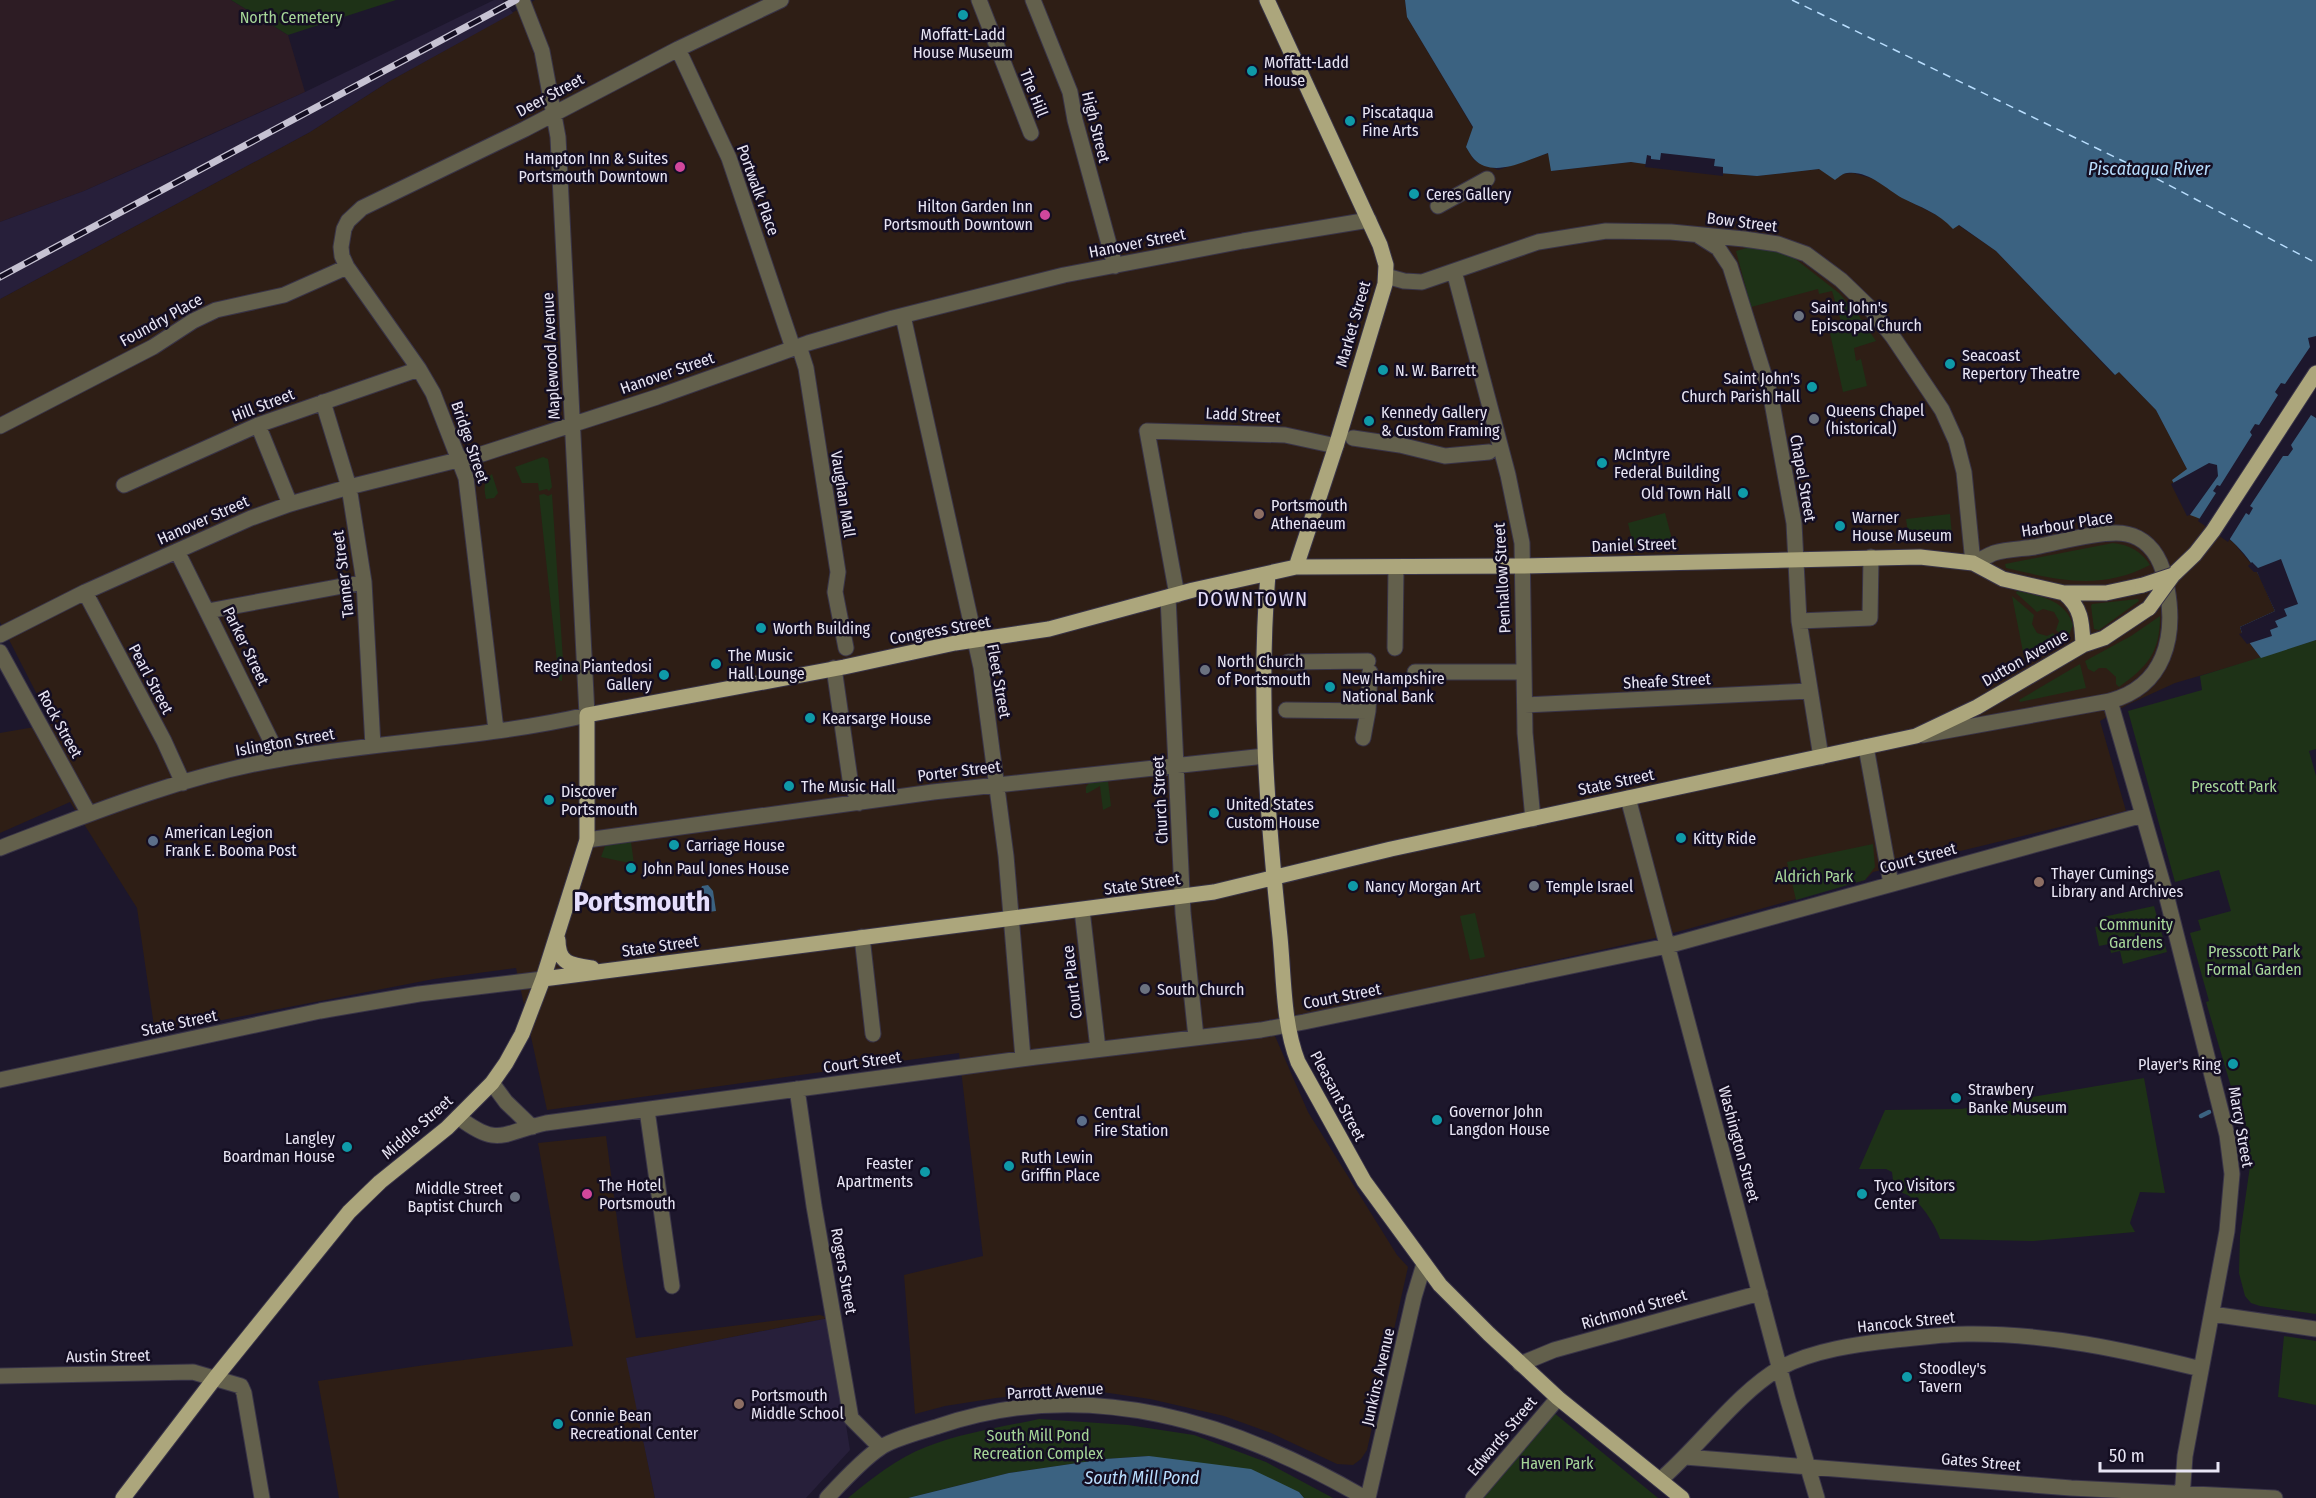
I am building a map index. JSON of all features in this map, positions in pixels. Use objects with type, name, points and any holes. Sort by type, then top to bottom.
[{"type":"main road","name":"Market Street","points":[[1267,0],[1369,220],[1384,255],[1386,276],[1336,446],[1296,567]]},
{"type":"main road","points":[[1973,563],[2003,579],[2064,593],[2106,592],[2143,585],[2173,574],[2195,554],[2213,531],[2316,373]]},
{"type":"main road","name":"Daniel Street","points":[[1296,567],[1522,566],[1920,556],[1973,563]]},
{"type":"main road","name":"Congress Street","points":[[587,715],[955,643],[1049,629],[1173,596],[1296,567]]},
{"type":"main road","name":"Pleasant Street","points":[[1268,574],[1263,698],[1264,756],[1289,1025],[1298,1062],[1347,1152],[1380,1205],[1440,1285],[1558,1398],[1682,1498]]},
{"type":"main road","name":"Dutton Avenue","points":[[1916,736],[1977,707],[2083,645],[2104,638],[2149,608],[2173,574]]},
{"type":"main road","points":[[2064,593],[2077,606],[2081,614],[2083,645]]},
{"type":"main road","name":"Middle Street","points":[[123,1498],[215,1378],[349,1212],[458,1117],[492,1083],[506,1063],[522,1034],[558,938],[587,840],[587,715]]},
{"type":"main road","name":"State Street","points":[[543,979],[1214,892],[1533,819],[1916,736]]},
{"type":"main road","points":[[558,938],[558,951],[563,959],[573,965],[606,971]]},
{"type":"street","name":"Maplewood Avenue","points":[[522,0],[542,51],[558,137],[587,715]]},
{"type":"street","name":"Deer Street","points":[[344,229],[348,221],[362,208],[555,113],[678,49],[781,0]]},
{"type":"street","name":"The Hill","points":[[979,0],[1031,133]]},
{"type":"street","name":"High Street","points":[[1033,0],[1070,92],[1075,120],[1114,266]]},
{"type":"street","name":"Portwalk Place","points":[[678,49],[729,158],[796,347]]},
{"type":"street","points":[[1438,207],[1487,180]]},
{"type":"street","name":"Hanover Street","points":[[0,635],[85,592],[251,518],[349,487],[482,454],[657,397],[796,347],[903,316],[1064,275],[1369,220]]},
{"type":"street","name":"Bridge Street","points":[[344,229],[341,247],[347,267],[419,369],[433,393],[466,478],[496,730]]},
{"type":"street","name":"Bow Street","points":[[1386,276],[1404,281],[1422,282],[1538,242],[1564,236],[1618,230],[1687,233],[1762,241],[1792,248],[1830,270],[1875,314],[1940,406],[1956,441],[1964,472],[1973,563]]},
{"type":"street","name":"Chapel Street","points":[[1687,233],[1713,244],[1730,266],[1771,397],[1794,523],[1799,621],[1821,757]]},
{"type":"street","name":"Foundry Place","points":[[0,426],[153,347],[193,321],[216,310],[284,295],[347,267]]},
{"type":"street","name":"Penhallow Street","points":[[1454,271],[1508,475],[1522,543],[1523,672],[1533,819]]},
{"type":"street","name":"Fleet Street","points":[[903,316],[981,668],[1006,856],[1023,1058]]},
{"type":"street","name":"Vaughan Mall","points":[[796,347],[806,368],[838,572],[835,592],[846,648]]},
{"type":"street","name":"Hill Street","points":[[124,485],[258,425],[419,369]]},
{"type":"street","name":"Tanner Street","points":[[323,402],[349,487],[364,582],[373,746]]},
{"type":"street","points":[[258,425],[290,504]]},
{"type":"street","name":"Ladd Street","points":[[1173,596],[1147,431],[1218,431],[1285,435],[1336,446]]},
{"type":"street","points":[[1353,438],[1400,445],[1445,456],[1489,452]]},
{"type":"street","name":"Harbour Place","points":[[1973,563],[1996,553],[2115,533],[2136,537],[2150,546],[2158,558]]},
{"type":"street","name":"Parker Street","points":[[177,551],[280,759]]},
{"type":"street","points":[[1799,621],[1870,618],[1871,557]]},
{"type":"street","name":"State Street","points":[[1916,736],[2110,701],[2123,696],[2146,681],[2155,671],[2167,649],[2171,625],[2171,607],[2166,578],[2158,558]]},
{"type":"street","points":[[1395,648],[1396,567]]},
{"type":"street","points":[[208,611],[364,582]]},
{"type":"street","name":"Pearl Street","points":[[85,592],[164,741],[183,783]]},
{"type":"street","name":"Church Street","points":[[1173,596],[1182,896],[1196,1037]]},
{"type":"street","name":"Rock Street","points":[[0,652],[89,814]]},
{"type":"street","points":[[1288,662],[1369,666],[1368,711],[1363,738]]},
{"type":"street","points":[[834,668],[850,779],[859,803]]},
{"type":"street","points":[[1415,672],[1523,672]]},
{"type":"street","name":"Sheafe Street","points":[[1525,705],[1810,691]]},
{"type":"street","name":"Marcy Street","points":[[2110,701],[2195,1005],[2231,1158],[2232,1195],[2185,1456],[2182,1496]]},
{"type":"street","points":[[1286,710],[1368,711]]},
{"type":"street","name":"Islington Street","points":[[0,848],[89,814],[231,770],[280,759],[496,730],[587,715]]},
{"type":"street","points":[[1866,747],[1891,884]]},
{"type":"street","name":"Porter Street","points":[[587,840],[996,784],[1264,756]]},
{"type":"street","name":"Washington Street","points":[[1628,798],[1780,1368],[1817,1498]]},
{"type":"street","name":"Court Street","points":[[458,1117],[476,1130],[496,1137],[532,1127],[647,1110],[1023,1058],[1289,1025],[1667,946],[2142,815]]},
{"type":"street","name":"Court Place","points":[[1082,910],[1098,1049]]},
{"type":"street","points":[[862,937],[873,1034]]},
{"type":"street","name":"State Street","points":[[0,1080],[320,1011],[419,994],[543,979]]},
{"type":"street","points":[[492,1083],[506,1102],[532,1127]]},
{"type":"street","name":"Rogers Street","points":[[797,1089],[814,1206],[851,1418],[880,1447]]},
{"type":"street","points":[[647,1110],[672,1286]]},
{"type":"street","name":"Junkins Avenue","points":[[1367,1498],[1414,1297],[1424,1264]]},
{"type":"street","name":"Richmond Street","points":[[1520,1364],[1554,1350],[1760,1293]]},
{"type":"street","points":[[2212,1314],[2316,1329]]},
{"type":"street","name":"Hancock Street","points":[[1660,1480],[1725,1415],[1780,1368],[1844,1347],[1965,1334],[2040,1338],[2096,1346],[2201,1369]]},
{"type":"street","name":"Austin Street","points":[[0,1376],[193,1372],[241,1386],[262,1498]]},
{"type":"street","name":"Edwards Street","points":[[1473,1498],[1558,1398]]},
{"type":"street","name":"Parrott Avenue","points":[[827,1498],[880,1447],[956,1420],[995,1412],[1078,1405],[1130,1408],[1189,1420],[1273,1450],[1367,1498]]},
{"type":"street","name":"Gates Street","points":[[1685,1457],[2071,1493],[2275,1498]]},
{"type":"shaded area","points":[[0,0],[231,0],[288,35],[305,92],[84,191],[0,222]]},
{"type":"shaded area","points":[[494,0],[503,0],[513,13],[388,82],[310,132],[0,299],[0,222],[84,191],[186,146],[305,92]]},
{"type":"shaded area","points":[[535,0],[1405,0],[1407,17],[1473,128],[1466,147],[1474,160],[1498,170],[1549,153],[1552,171],[1632,162],[1693,171],[1757,176],[1819,169],[1835,179],[1843,174],[1853,173],[1874,179],[1903,198],[1944,219],[1953,228],[1958,225],[1996,251],[2114,375],[2119,372],[2156,410],[2187,469],[2202,519],[2234,543],[2257,571],[2275,611],[2242,633],[2261,658],[2175,683],[2127,705],[2100,721],[2126,811],[1873,872],[1865,880],[1655,938],[1321,1011],[1268,1020],[1308,1112],[1397,1255],[1408,1267],[1367,1450],[1353,1465],[1337,1464],[1271,1433],[1224,1416],[1150,1399],[1095,1391],[1061,1391],[996,1398],[945,1406],[915,1414],[904,1275],[983,1256],[959,1053],[547,1110],[516,968],[434,979],[155,1033],[137,908],[70,802],[0,833],[0,733],[52,724],[0,622],[0,299],[310,132],[388,82]]},
{"type":"shaded area","points":[[606,1136],[623,1265],[636,1338],[820,1315],[829,1318],[627,1358],[655,1498],[339,1498],[318,1381],[573,1346],[538,1143]]},
{"type":"shaded area","name":"Portsmouth Middle School","points":[[829,1318],[850,1450],[806,1498],[655,1498],[626,1358]]},
{"type":"green space","name":"North Cemetery","points":[[231,0],[396,0],[288,35]]},
{"type":"green space","points":[[1750,247],[1789,254],[1839,293],[1859,316],[1876,341],[1854,348],[1856,361],[1861,359],[1867,386],[1843,392],[1829,329],[1842,325],[1832,291],[1819,294],[1818,289],[1751,307],[1736,251]]},
{"type":"green space","points":[[543,457],[548,459],[552,487],[549,491],[547,489],[539,491],[538,483],[522,483],[515,467]]},
{"type":"green space","points":[[492,474],[498,493],[494,498],[486,499],[485,485]]},
{"type":"green space","points":[[552,494],[563,660],[562,681],[559,680],[539,495],[548,496]]},
{"type":"green space","points":[[1665,513],[1673,543],[1633,545],[1628,523]]},
{"type":"green space","points":[[1950,514],[1952,535],[1949,539],[1940,539],[1939,530],[1918,531],[1918,540],[1909,540],[1906,519]]},
{"type":"green space","points":[[2113,543],[2135,550],[2150,565],[2114,578],[2079,581],[2006,568],[2005,564]]},
{"type":"green space","points":[[2017,591],[2051,600],[2064,609],[2073,625],[2067,640],[2056,630],[2059,621],[2054,612],[2043,609],[2037,612],[2016,593]]},
{"type":"green space","points":[[2012,596],[2034,615],[2032,624],[2037,633],[2047,636],[2053,633],[2057,637],[2057,643],[2025,662]]},
{"type":"green space","points":[[2138,599],[2139,601],[2099,630],[2094,629],[2092,604]]},
{"type":"green space","points":[[2160,616],[2158,640],[2150,658],[2137,673],[2119,687],[2116,684],[2116,677],[2106,668],[2099,668],[2094,672],[2088,669],[2085,661],[2131,636]]},
{"type":"green space","name":"Prescott Park","points":[[2316,640],[2316,749],[2309,751],[2316,776],[2316,1314],[2260,1306],[2251,1303],[2245,1296],[2239,1273],[2240,1236],[2250,1166],[2242,1124],[2206,1002],[2209,1001],[2190,933],[2201,930],[2198,920],[2231,911],[2219,870],[2175,882],[2128,711],[2202,690],[2200,676]]},
{"type":"green space","points":[[2080,664],[2086,688],[2020,702],[2019,700]]},
{"type":"green space","points":[[1108,781],[1111,806],[1103,810],[1100,786],[1088,793],[1086,793],[1086,787],[1089,783]]},
{"type":"green space","points":[[631,842],[634,864],[601,857],[605,846]]},
{"type":"green space","name":"Aldrich Park","points":[[1873,844],[1875,867],[1865,880],[1796,900],[1787,862]]},
{"type":"green space","name":"Community Gardens","points":[[2154,906],[2167,952],[2123,964],[2120,951],[2111,953],[2109,944],[2099,946],[2095,927],[2104,925],[2103,917]]},
{"type":"green space","points":[[1475,913],[1485,957],[1470,960],[1460,916]]},
{"type":"green space","points":[[2144,1078],[2165,1193],[2140,1192],[2130,1223],[2135,1232],[2033,1241],[1940,1239],[1920,1205],[1894,1189],[1892,1172],[1886,1169],[1859,1169],[1885,1110],[1961,1109]]},
{"type":"green space","points":[[2284,1336],[2316,1341],[2316,1405],[2278,1397]]},
{"type":"green space","name":"Haven Park","points":[[1553,1412],[1658,1498],[1480,1498]]},
{"type":"green space","name":"South Mill Pond Recreation Complex","points":[[1039,1419],[1128,1425],[1194,1435],[1266,1462],[1333,1498],[1304,1498],[1299,1492],[1149,1456],[1105,1459],[1009,1473],[908,1498],[848,1498],[875,1476],[926,1447],[967,1434]]},
{"type":"water","name":"Piscataqua River","points":[[1405,0],[2316,0],[2316,640],[2261,658],[2240,627],[2275,611],[2260,577],[2244,554],[2219,530],[2190,515],[2172,480],[2187,469],[2156,410],[2119,372],[2115,375],[1996,251],[1959,225],[1953,229],[1948,223],[1869,177],[1855,173],[1844,174],[1835,180],[1819,169],[1757,176],[1693,171],[1631,162],[1551,171],[1548,153],[1500,168],[1482,165],[1473,158],[1466,147],[1473,127],[1407,17]]},
{"type":"water","points":[[708,885],[713,891],[716,911],[701,913],[699,894],[702,886]]},
{"type":"water","name":"South Mill Pond","points":[[1149,1456],[1251,1469],[1299,1492],[1304,1498],[908,1498],[1009,1473],[1105,1459]]},
{"type":"pier","points":[[1661,153],[1715,159],[1714,166],[1723,167],[1723,176],[1645,167],[1647,155],[1651,156],[1651,159],[1660,160]]},
{"type":"pier","points":[[2316,336],[2316,418],[2311,415],[2291,445],[2293,449],[2288,456],[2283,456],[2250,506],[2253,508],[2249,515],[2246,513],[2228,542],[2198,521],[2216,493],[2213,491],[2217,485],[2220,486],[2252,435],[2250,432],[2255,424],[2259,425],[2278,395],[2275,392],[2281,383],[2285,384],[2310,347],[2308,338]]},
{"type":"pier","points":[[2209,463],[2217,465],[2218,476],[2187,516],[2171,484]]},
{"type":"pier","points":[[2281,559],[2298,604],[2284,609],[2287,616],[2275,621],[2278,627],[2270,630],[2272,636],[2247,644],[2239,634],[2242,633],[2240,627],[2275,611],[2257,572],[2248,566],[2252,562],[2258,568]]},
{"type":"waterway","points":[[2201,1116],[2209,1112]]},
{"type":"ferry route","points":[[1792,0],[2129,164],[2316,263]]},
{"type":"railway","points":[[0,277],[516,0]]},
{"type":"place","name":"Moffatt-Ladd House Museum","points":[[963,15]]},
{"type":"place","name":"Moffatt-Ladd House","points":[[1252,71]]},
{"type":"place","name":"Piscataqua Fine Arts","points":[[1350,121]]},
{"type":"place","name":"Hampton Inn & Suites Portsmouth Downtown","points":[[680,167]]},
{"type":"place","name":"Ceres Gallery","points":[[1414,194]]},
{"type":"place","name":"Hilton Garden Inn Portsmouth Downtown","points":[[1045,215]]},
{"type":"place","name":"Saint John's Episcopal Church","points":[[1799,316]]},
{"type":"place","name":"Seacoast Repertory Theatre","points":[[1950,364]]},
{"type":"place","name":"N. W. Barrett","points":[[1383,370]]},
{"type":"place","name":"Saint John's Church Parish Hall","points":[[1812,387]]},
{"type":"place","name":"Queens Chapel (historical)","points":[[1814,419]]},
{"type":"place","name":"Kennedy Gallery & Custom Framing","points":[[1369,421]]},
{"type":"place","name":"McIntyre Federal Building","points":[[1602,463]]},
{"type":"place","name":"Old Town Hall","points":[[1743,493]]},
{"type":"place","name":"Portsmouth Athenaeum","points":[[1259,514]]},
{"type":"place","name":"Warner House Museum","points":[[1840,526]]},
{"type":"place","name":"Worth Building","points":[[761,628]]},
{"type":"place","name":"The Music Hall Lounge","points":[[716,664]]},
{"type":"place","name":"North Church of Portsmouth","points":[[1205,670]]},
{"type":"place","name":"Regina Piantedosi Gallery","points":[[664,675]]},
{"type":"place","name":"New Hampshire National Bank","points":[[1330,687]]},
{"type":"place","name":"Kearsarge House","points":[[810,718]]},
{"type":"place","name":"The Music Hall","points":[[789,786]]},
{"type":"place","name":"Discover Portsmouth","points":[[549,800]]},
{"type":"place","name":"United States Custom House","points":[[1214,813]]},
{"type":"place","name":"Kitty Ride","points":[[1681,838]]},
{"type":"place","name":"American Legion Frank E. Booma Post","points":[[153,841]]},
{"type":"place","name":"Carriage House","points":[[674,845]]},
{"type":"place","name":"John Paul Jones House","points":[[631,868]]},
{"type":"place","name":"Thayer Cumings Library and Archives","points":[[2039,882]]},
{"type":"place","name":"Nancy Morgan Art","points":[[1353,886]]},
{"type":"place","name":"Temple Israel","points":[[1534,886]]},
{"type":"place","name":"South Church","points":[[1145,989]]},
{"type":"place","name":"Player's Ring","points":[[2233,1064]]},
{"type":"place","name":"Strawbery Banke Museum","points":[[1956,1098]]},
{"type":"place","name":"Governor John Langdon House","points":[[1437,1120]]},
{"type":"place","name":"Central Fire Station","points":[[1082,1121]]},
{"type":"place","name":"Langley Boardman House","points":[[347,1147]]},
{"type":"place","name":"Ruth Lewin Griffin Place","points":[[1009,1166]]},
{"type":"place","name":"Feaster Apartments","points":[[925,1172]]},
{"type":"place","name":"The Hotel Portsmouth","points":[[587,1194]]},
{"type":"place","name":"Tyco Visitors Center","points":[[1862,1194]]},
{"type":"place","name":"Middle Street Baptist Church","points":[[515,1197]]},
{"type":"place","name":"Stoodley's Tavern","points":[[1907,1377]]},
{"type":"place","name":"Portsmouth Middle School","points":[[739,1404]]},
{"type":"place","name":"Connie Bean Recreational Center","points":[[558,1424]]},
{"type":"district","name":"DOWNTOWN","points":[[1253,599]]},
{"type":"district","name":"Portsmouth","points":[[642,901]]},
{"type":"park label","name":"Presscott Park Formal Garden","points":[[2254,960]]}]
